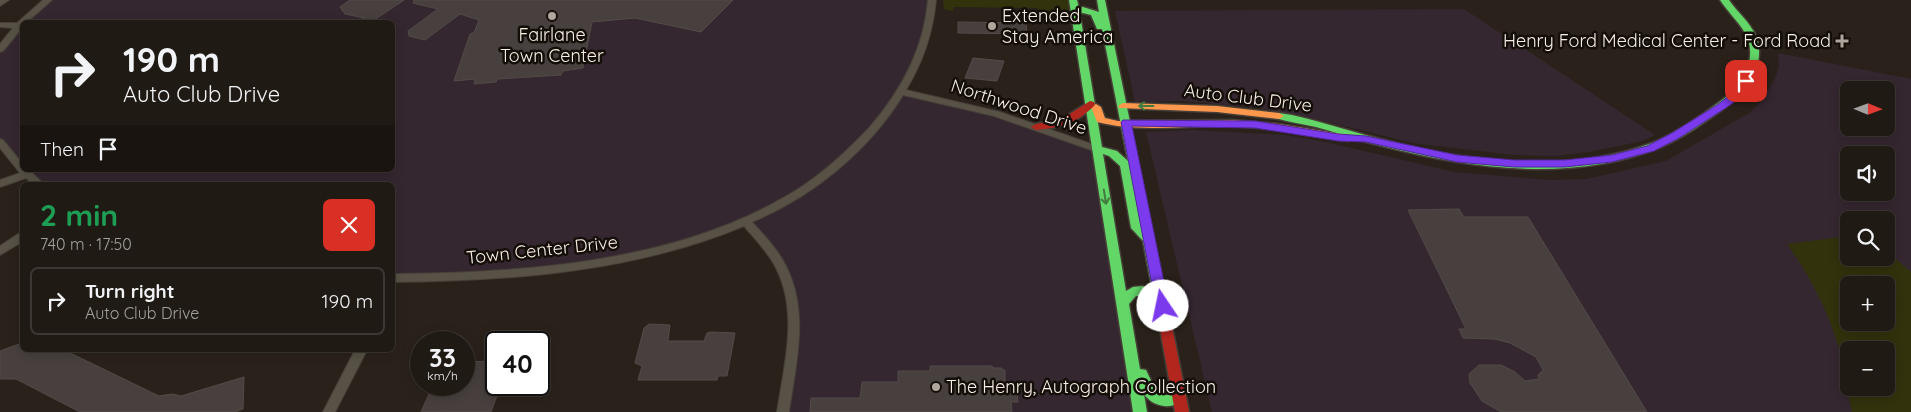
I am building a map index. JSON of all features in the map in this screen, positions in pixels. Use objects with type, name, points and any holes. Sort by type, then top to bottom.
[{"type":"street","points":[[0,4],[5,0]]},
{"type":"street","points":[[26,20],[48,0]]},
{"type":"street","name":"Town Center Drive","points":[[395,278],[524,271],[611,262],[684,245],[746,222],[794,197],[842,162],[875,128],[901,92],[924,38],[932,0]]},
{"type":"street","points":[[1101,0],[1182,412]]},
{"type":"street","name":"Auto Club Drive","points":[[1082,52],[1089,63],[1097,115],[1101,120],[1108,123],[1279,122],[1340,128],[1366,139],[1438,155],[1514,164],[1583,162],[1623,156],[1650,148],[1675,136],[1729,101],[1746,81],[1751,71],[1755,54],[1752,40],[1724,0]]},
{"type":"street","points":[[1114,64],[1106,56],[1098,16],[1089,10],[1074,6],[1140,412]]},
{"type":"street","points":[[0,25],[20,24]]},
{"type":"street","points":[[1,45],[20,26]]},
{"type":"street","name":"Northwood Drive","points":[[901,92],[970,106],[1098,149]]},
{"type":"street","points":[[1036,127],[1070,123],[1078,118],[1090,104]]},
{"type":"street","name":"Auto Club Drive","points":[[1123,106],[1173,106],[1249,112],[1279,122]]},
{"type":"street","points":[[1173,106],[1178,122]]},
{"type":"street","points":[[1232,123],[1244,119],[1249,112]]},
{"type":"street","points":[[0,142],[20,166]]},
{"type":"street","points":[[1098,149],[1113,153],[1125,165],[1137,228],[1150,242]]},
{"type":"street","points":[[0,184],[22,172]]},
{"type":"street","points":[[25,172],[37,182]]},
{"type":"street","points":[[746,222],[774,253],[783,268],[792,292],[794,321],[783,412]]},
{"type":"street","points":[[0,251],[20,238]]},
{"type":"street","points":[[1122,303],[1131,291],[1138,289],[1152,297],[1164,362],[1175,376]]},
{"type":"street","points":[[1130,351],[1139,365],[1146,392],[1155,400],[1165,404],[1173,402],[1179,396]]},
{"type":"street","points":[[329,412],[360,352]]},
{"type":"shaded area","name":"Fairlane Town Center","points":[[48,0],[932,0],[929,20],[902,91],[970,106],[1097,149],[1140,412],[783,412],[790,360],[788,281],[746,222],[611,262],[395,278],[395,182],[37,182],[25,172],[395,172],[395,20],[25,20]]},
{"type":"shaded area","points":[[943,0],[1069,0],[1070,9],[1065,12],[1038,12],[1038,8],[954,7],[953,11],[944,9]]},
{"type":"shaded area","points":[[1464,9],[1655,135],[1642,141],[1589,152],[1554,156],[1513,155],[1413,143],[1324,121],[1260,108],[1182,101],[1135,102],[1115,11]]},
{"type":"shaded area","points":[[20,25],[20,167],[0,142],[0,49]]},
{"type":"shaded area","points":[[1778,53],[1911,79],[1911,412],[1212,412],[1146,132],[1192,130],[1285,135],[1330,143],[1454,172],[1550,180],[1586,179],[1666,161],[1751,112],[1763,99],[1776,76],[1779,66]]},
{"type":"shaded area","points":[[1840,237],[1840,266],[1895,266],[1895,258],[1911,272],[1911,412],[1852,412],[1849,396],[1895,396],[1895,341],[1840,341],[1840,351],[1820,298],[1787,244]]},
{"type":"building","points":[[350,0],[404,0],[374,20],[360,20],[364,18],[345,14],[340,7]]},
{"type":"building","points":[[414,0],[733,0],[701,32],[635,18],[592,22],[583,68],[563,71],[561,75],[497,79],[496,82],[474,84],[475,79],[454,81],[470,34],[474,33],[479,20],[460,14],[425,40],[409,36],[408,31],[438,9],[413,3]]},
{"type":"building","name":"Extended Stay America","points":[[958,22],[1026,23],[1027,34],[958,33]]},
{"type":"building","points":[[973,58],[1004,61],[997,81],[965,78]]},
{"type":"building","points":[[1459,209],[1464,217],[1528,217],[1647,412],[1501,412],[1482,401],[1470,383],[1469,374],[1479,365],[1501,365],[1515,372],[1525,381],[1539,379],[1538,375],[1543,370],[1536,357],[1510,343],[1495,339],[1463,338],[1459,329],[1466,329],[1408,210]]},
{"type":"building","points":[[649,324],[670,325],[668,341],[704,341],[707,333],[735,333],[727,376],[718,376],[717,380],[638,380],[642,366],[635,363],[644,328]]},
{"type":"building","points":[[20,344],[20,352],[68,352],[159,396],[172,394],[181,396],[244,377],[243,409],[235,412],[80,412],[16,379],[0,379],[0,351]]},
{"type":"building","points":[[485,361],[485,396],[497,396],[491,412],[421,412],[428,396],[475,396],[475,362]]},
{"type":"building","name":"The Henry, Autograph Collection","points":[[930,366],[992,366],[993,368],[1002,368],[1002,370],[1005,370],[1005,381],[1010,381],[1011,392],[1017,392],[1018,402],[1011,402],[1012,412],[810,412],[811,398],[860,398],[862,382],[898,382],[898,371],[930,371]]},
{"type":"traffic: fast","points":[[1073,0],[1140,412]]},
{"type":"traffic: fast","points":[[1101,0],[1163,312]]},
{"type":"traffic: fast","points":[[1279,116],[1414,151],[1484,163],[1555,166],[1589,163],[1623,156],[1656,145],[1688,128],[1727,102],[1735,95],[1748,77],[1755,57],[1751,36],[1724,0]]},
{"type":"traffic: fast","points":[[1075,12],[1083,10],[1095,13],[1100,27]]},
{"type":"traffic: fast","points":[[1097,149],[1113,153],[1125,165],[1137,228],[1150,241]]},
{"type":"traffic: fast","points":[[1122,303],[1133,292],[1143,291],[1150,298],[1155,313]]},
{"type":"traffic: fast","points":[[1141,374],[1150,393],[1160,401],[1172,400],[1179,395]]},
{"type":"traffic: slow","points":[[1123,106],[1217,109],[1279,116]]},
{"type":"traffic: slow","points":[[1096,107],[1101,120],[1118,124],[1232,123],[1278,127],[1348,138]]},
{"type":"traffic: jam","points":[[1036,127],[1066,122],[1078,115],[1090,104]]},
{"type":"traffic: jam","points":[[1163,312],[1182,412]]},
{"type":"place","name":"Fairlane Town Center","points":[[552,16]]},
{"type":"place","name":"Extended Stay America","points":[[992,26]]},
{"type":"place","name":"Henry Ford Medical Center - Ford Road","points":[[1842,41]]},
{"type":"place","name":"The Henry, Autograph Collection","points":[[936,387]]},
{"type":"route","points":[[1163,306],[1126,122],[1255,124],[1294,129],[1338,138],[1366,139],[1411,150],[1478,161],[1514,164],[1583,162],[1636,153],[1664,142],[1729,101],[1746,81]]}]
